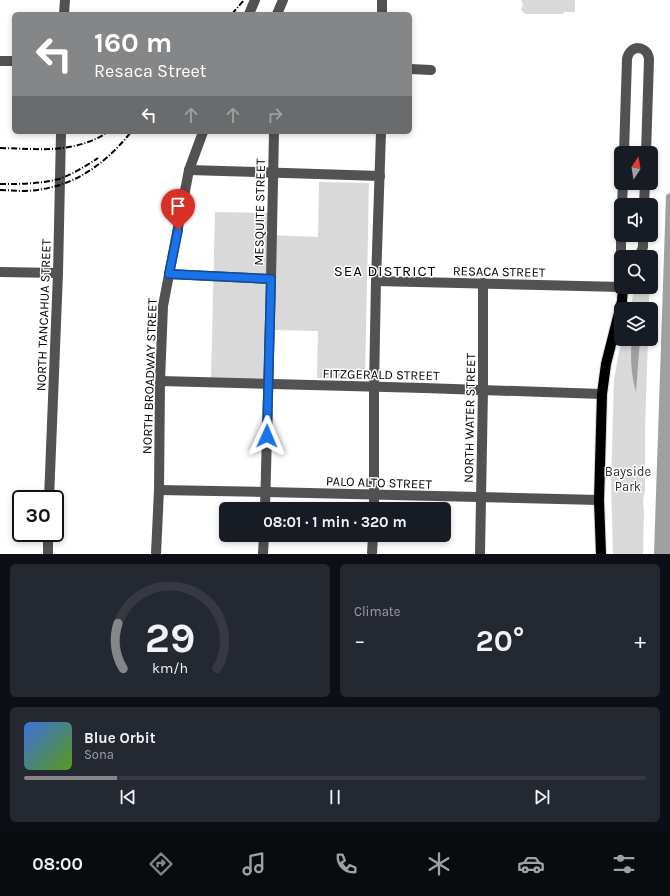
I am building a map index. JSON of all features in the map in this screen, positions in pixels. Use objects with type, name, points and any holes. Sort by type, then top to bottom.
[{"type":"main road","points":[[601,554],[599,500],[602,394],[606,364],[622,301],[622,294]]},
{"type":"street","points":[[64,12],[65,0]]},
{"type":"street","points":[[250,12],[255,0]]},
{"type":"street","points":[[278,12],[283,0]]},
{"type":"street","points":[[382,0],[382,12]]},
{"type":"street","points":[[624,146],[627,58],[630,52],[636,48],[644,50],[650,59],[646,146]]},
{"type":"street","points":[[0,61],[12,61]]},
{"type":"street","points":[[412,69],[431,70]]},
{"type":"street","name":"NORTH TANCAHUA STREET","points":[[49,490],[58,273],[61,134]]},
{"type":"street","name":"NORTH BROADWAY STREET","points":[[156,554],[163,306],[189,170],[202,134]]},
{"type":"street","name":"MESQUITE STREET","points":[[265,502],[274,134]]},
{"type":"street","points":[[374,502],[374,387],[381,134]]},
{"type":"street","points":[[189,170],[380,176]]},
{"type":"street","points":[[0,272],[58,273]]},
{"type":"street","points":[[169,274],[271,279]]},
{"type":"street","name":"RESACA STREET","points":[[376,281],[614,287]]},
{"type":"street","name":"NORTH WATER STREET","points":[[480,554],[483,283]]},
{"type":"street","name":"FITZGERALD STREET","points":[[160,382],[602,394]]},
{"type":"street","name":"PALO ALTO STREET","points":[[159,490],[599,500]]},
{"type":"street","points":[[48,542],[48,554]]},
{"type":"street","points":[[263,554],[264,542]]},
{"type":"street","points":[[372,554],[373,542]]},
{"type":"green space","points":[[521,0],[575,0],[575,12],[564,12],[563,14],[525,14],[521,10],[523,4]]},
{"type":"green space","points":[[319,182],[369,183],[365,379],[317,378],[318,331],[274,330],[272,380],[211,378],[215,212],[271,213],[271,235],[318,237]]},
{"type":"green space","points":[[633,294],[649,294],[649,302],[632,302]]},
{"type":"green space","name":"Bayside Park","points":[[620,346],[648,346],[645,427],[645,490],[643,501],[643,554],[613,554],[611,484],[614,380]]},
{"type":"shaded area","points":[[670,193],[670,554],[654,554],[666,195]]},
{"type":"shaded area","points":[[631,346],[639,346],[636,392],[631,366]]},
{"type":"railway","points":[[234,12],[244,0]]},
{"type":"railway","points":[[0,148],[56,149],[82,144],[104,134]]},
{"type":"railway","points":[[0,190],[25,191],[41,189],[57,186],[71,181],[97,166],[109,156],[129,134]]},
{"type":"railway","points":[[0,184],[22,184],[52,181],[69,175],[98,158]]},
{"type":"district","name":"SEA DISTRICT","points":[[385,271]]},
{"type":"route","points":[[178,230],[169,274],[271,279],[267,436]]}]
